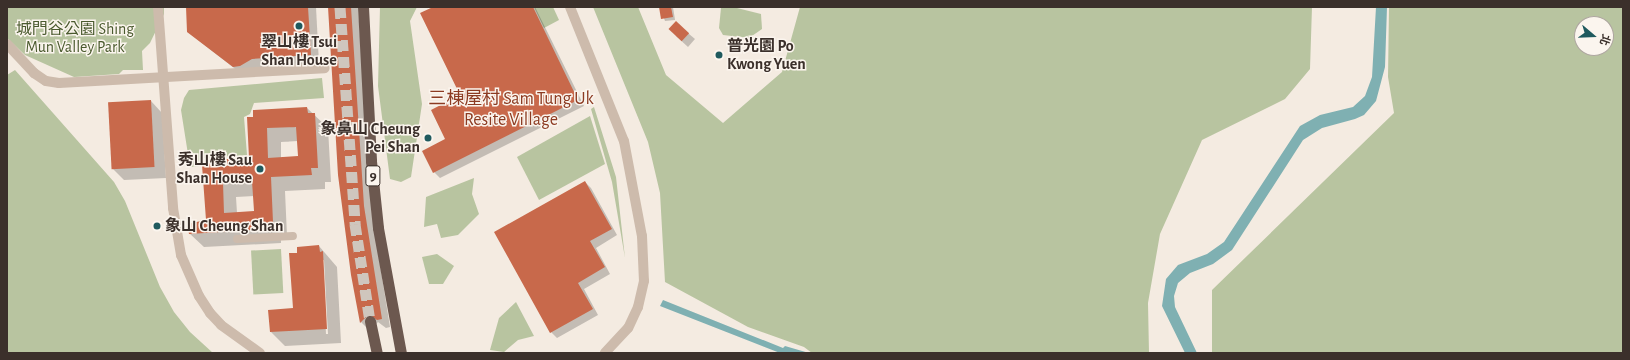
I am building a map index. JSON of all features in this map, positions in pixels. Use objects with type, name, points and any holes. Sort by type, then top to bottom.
[{"type":"highway","name":"9","points":[[363,7],[371,161],[378,228],[401,353]]},
{"type":"highway","points":[[370,321],[377,353]]},
{"type":"street","points":[[158,7],[173,208],[181,256],[199,296],[210,312],[221,325],[260,353]]},
{"type":"street","points":[[570,7],[624,141],[642,242],[644,281],[638,307],[628,328],[605,353]]},
{"type":"street","points":[[7,44],[34,73],[46,80],[59,83],[325,68]]},
{"type":"street","points":[[238,240],[293,236]]},
{"type":"green space","name":"城門谷公園 Shing Mun Valley Park","points":[[7,7],[164,7],[164,14],[150,43],[142,51],[143,70],[123,70],[119,74],[74,77],[25,55],[7,38]]},
{"type":"green space","points":[[380,7],[417,7],[410,21],[422,104],[411,177],[401,182],[390,179],[378,86]]},
{"type":"green space","points":[[534,7],[553,7],[559,20],[544,28]]},
{"type":"green space","points":[[593,7],[638,7],[666,75],[723,123],[782,72],[800,7],[1312,7],[1310,69],[1285,99],[1202,140],[1160,234],[1148,303],[1149,353],[812,353],[804,347],[748,327],[665,282],[660,193],[648,142]]},
{"type":"green space","points":[[733,7],[761,14],[762,29],[749,38],[723,35],[719,28],[721,8]]},
{"type":"green space","points":[[1389,7],[1623,7],[1623,353],[1212,353],[1212,290],[1394,113],[1388,77]]},
{"type":"green space","points":[[15,70],[114,182],[125,201],[160,287],[174,312],[190,332],[213,353],[7,353],[7,75]]},
{"type":"green space","points":[[322,78],[324,98],[254,103],[250,114],[244,117],[247,155],[204,158],[201,166],[190,167],[181,110],[184,98],[189,90]]},
{"type":"green space","points":[[594,107],[616,177],[625,258],[612,182],[591,109]]},
{"type":"green space","points":[[590,116],[605,164],[539,200],[517,157]]},
{"type":"green space","points":[[474,178],[472,194],[479,214],[458,235],[441,238],[437,224],[424,227],[426,197]]},
{"type":"green space","points":[[281,249],[283,293],[253,295],[251,251]]},
{"type":"green space","points":[[437,254],[454,266],[443,284],[429,284],[422,257]]},
{"type":"green space","points":[[516,302],[534,336],[518,340],[504,352],[490,350],[499,318]]},
{"type":"water","points":[[1376,7],[1387,7],[1385,67],[1376,101],[1364,115],[1322,128],[1303,140],[1232,250],[1213,264],[1190,273],[1178,283],[1174,296],[1175,307],[1197,353],[1185,353],[1162,306],[1166,279],[1178,265],[1207,254],[1224,242],[1300,126],[1320,115],[1353,107],[1365,96],[1372,77]]},
{"type":"water","points":[[663,300],[783,348],[785,346],[809,353],[780,353],[660,306]]},
{"type":"building","points":[[186,7],[308,7],[311,55],[252,59],[240,66],[233,67],[187,32]]},
{"type":"building","points":[[328,7],[351,7],[364,206],[382,319],[377,320],[369,314],[360,323],[351,275],[338,175]]},
{"type":"building","points":[[433,7],[533,7],[578,100],[433,173],[422,151],[445,139],[431,110],[460,95],[420,13]]},
{"type":"building","points":[[659,7],[671,7],[673,17],[661,19]]},
{"type":"building","points":[[676,21],[689,33],[682,41],[668,29]]},
{"type":"building","points":[[151,100],[155,167],[112,169],[108,102]]},
{"type":"building","name":"秀山樓 Sau Shan House","points":[[307,107],[308,113],[315,113],[318,168],[311,168],[312,175],[271,177],[273,222],[267,223],[268,229],[189,234],[187,224],[206,220],[202,165],[207,160],[249,158],[247,117],[253,117],[253,110]],"holes":[[[296,127],[298,156],[268,158],[267,128]],[[252,181],[254,211],[224,213],[223,183]]]},
{"type":"building","points":[[585,181],[612,229],[590,241],[605,267],[578,283],[593,309],[550,333],[494,232]]},
{"type":"building","points":[[319,245],[320,252],[323,251],[327,329],[270,332],[268,310],[293,308],[289,253],[297,253],[297,247]]},
{"type":"tunnel","points":[[340,7],[355,224],[370,321]]},
{"type":"place","name":"翠山樓 Tsui Shan House","points":[[299,26]]},
{"type":"place","name":"普光園 Po Kwong Yuen","points":[[719,55]]},
{"type":"place","name":"象鼻山 Cheung Pei Shan","points":[[428,138]]},
{"type":"place","name":"秀山樓 Sau Shan House","points":[[260,169]]},
{"type":"place","name":"象山 Cheung Shan","points":[[157,226]]},
{"type":"district","name":"三棟屋村 Sam Tung Uk Resite Village","points":[[511,110]]}]
